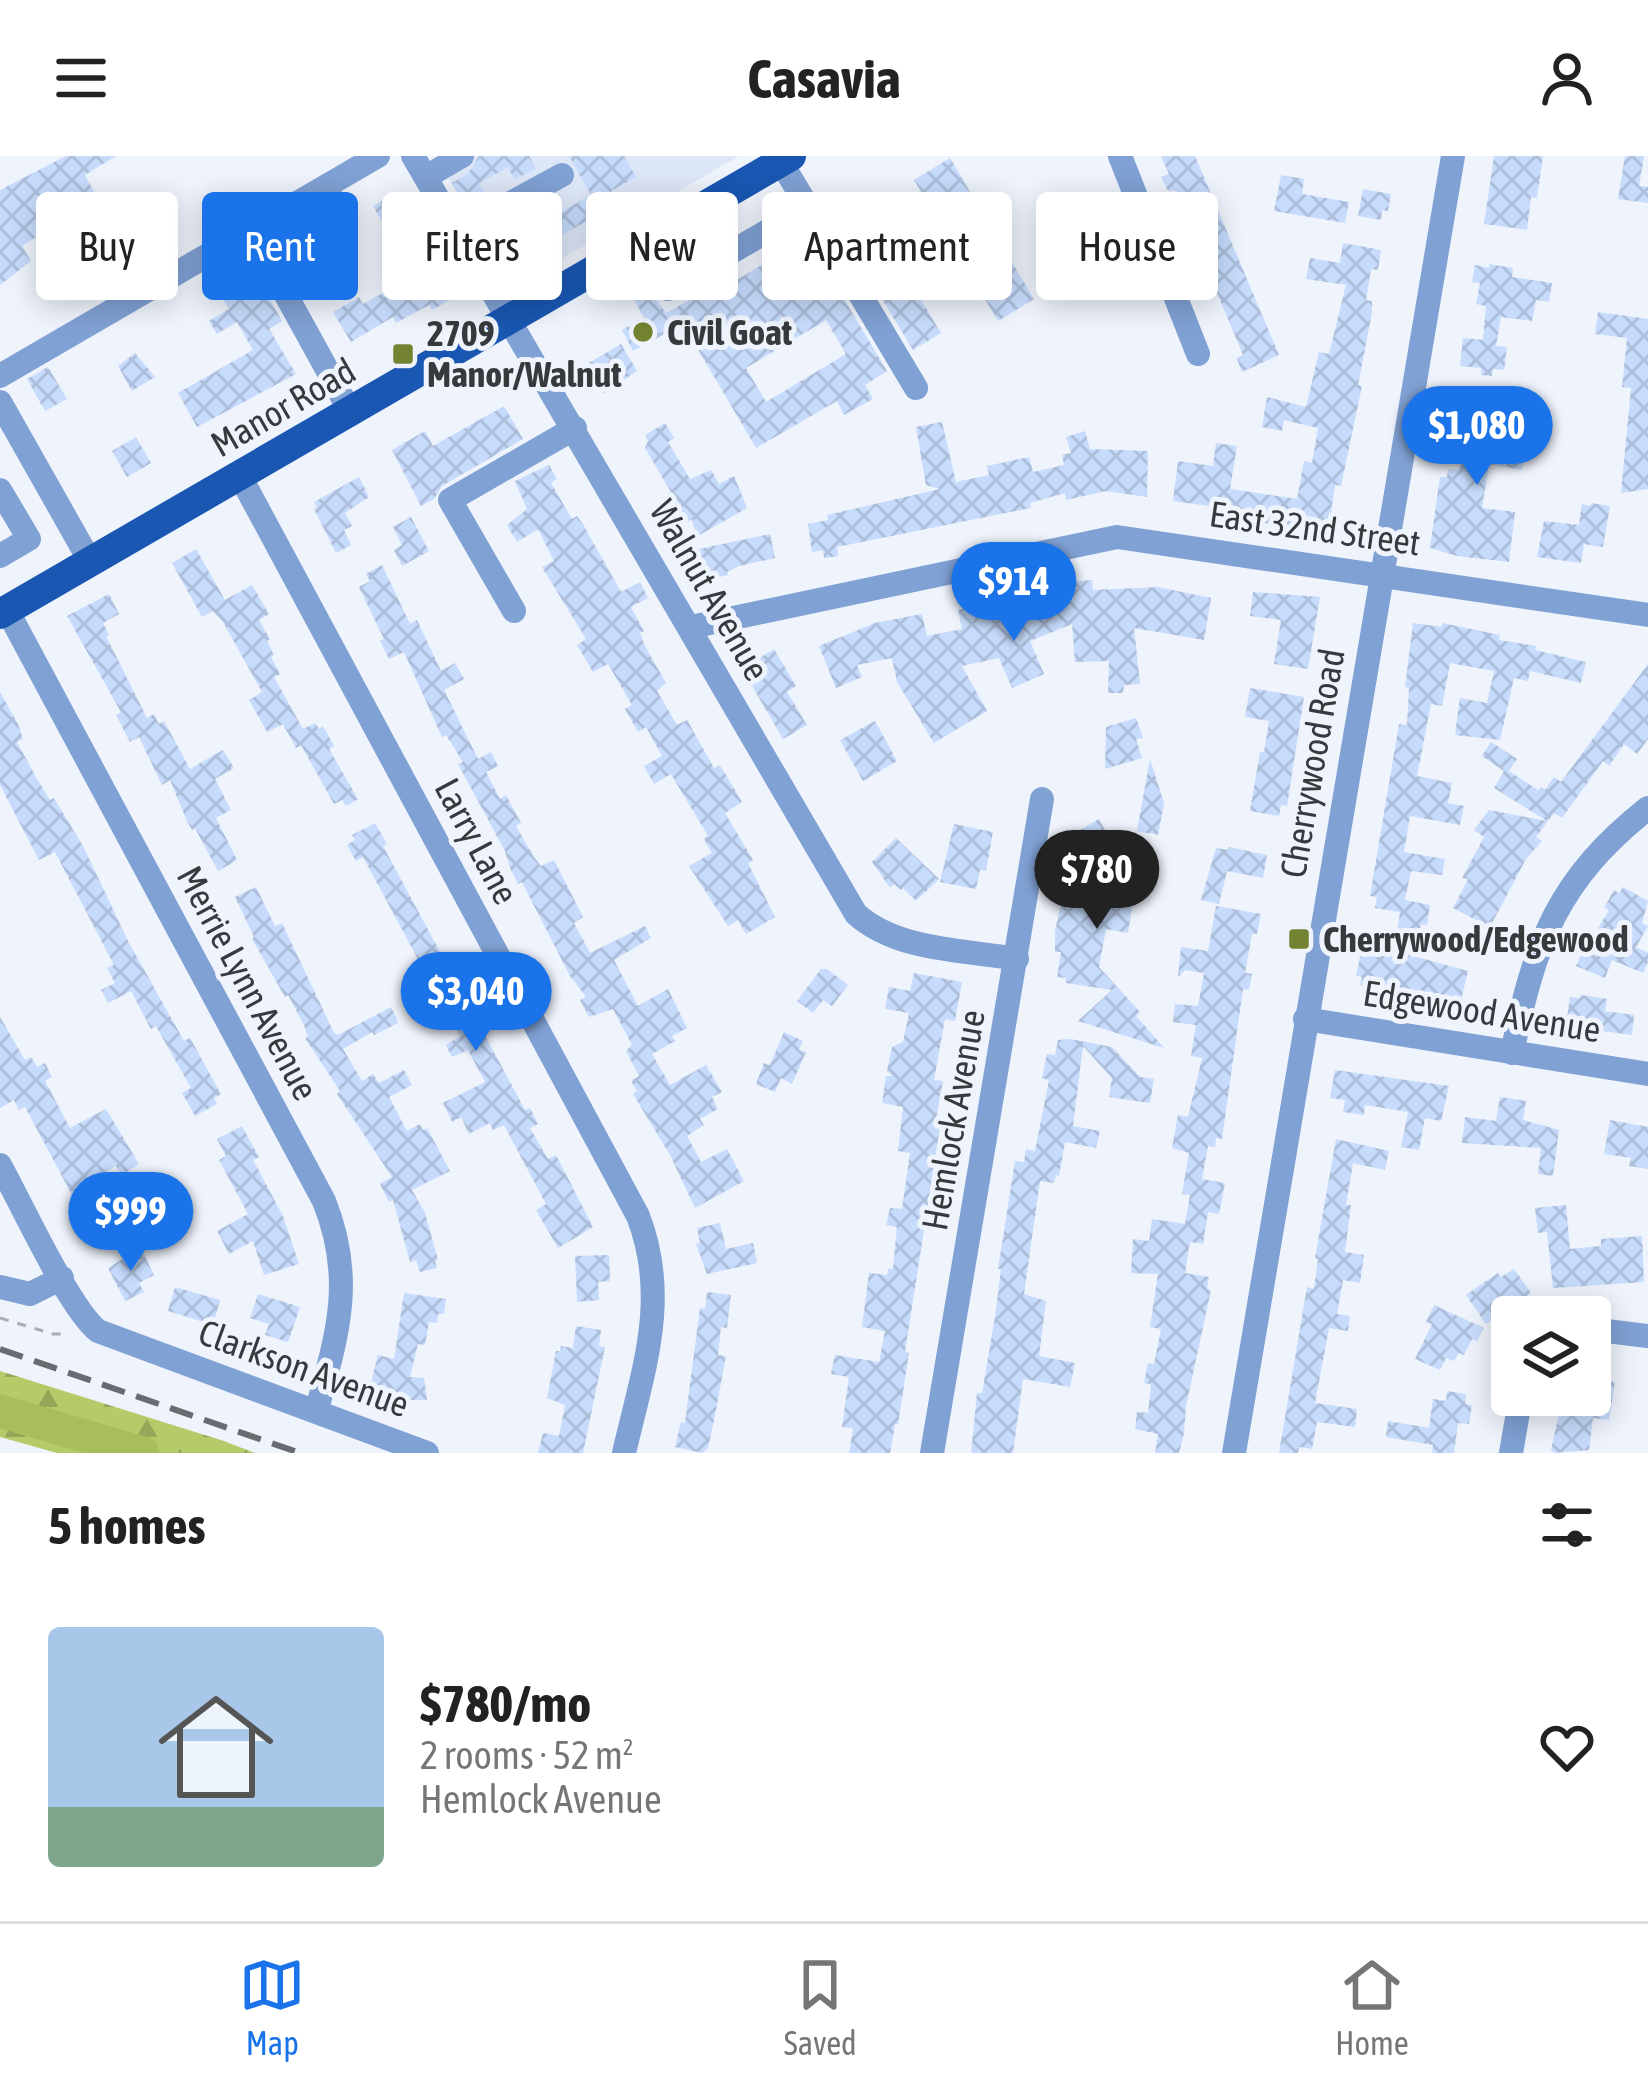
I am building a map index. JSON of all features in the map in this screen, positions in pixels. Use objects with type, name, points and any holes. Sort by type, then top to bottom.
[{"type":"main road","name":"Manor Road","points":[[730,192],[786,159]]},
{"type":"main road","name":"Manor Road","points":[[3,612],[547,300]]},
{"type":"street","points":[[0,376],[378,156]]},
{"type":"street","points":[[420,167],[462,156]]},
{"type":"street","points":[[1120,156],[1198,354]]},
{"type":"street","name":"Cherrywood Road","points":[[1234,1453],[1453,156]]},
{"type":"street","points":[[786,159],[800,192]]},
{"type":"street","name":"Walnut Avenue","points":[[420,167],[856,914],[869,926],[901,939],[1018,959]]},
{"type":"street","points":[[532,192],[562,175]]},
{"type":"street","points":[[288,300],[351,413]]},
{"type":"street","points":[[864,300],[916,388]]},
{"type":"street","points":[[0,403],[91,563]]},
{"type":"street","points":[[514,611],[450,500],[575,428]]},
{"type":"street","name":"Larry Lane","points":[[240,476],[648,1240],[656,1293],[653,1321],[624,1453]]},
{"type":"street","points":[[0,490],[29,539],[0,556]]},
{"type":"street","name":"East 32nd Street","points":[[691,628],[1117,536],[1648,615]]},
{"type":"street","name":"Merrie Lynn Avenue","points":[[3,612],[336,1230],[343,1289],[341,1322],[317,1409]]},
{"type":"street","name":"Hemlock Avenue","points":[[932,1453],[1042,799]]},
{"type":"street","points":[[1512,1053],[1526,987],[1556,909],[1596,852],[1648,808]]},
{"type":"street","name":"Edgewood Avenue","points":[[1305,1019],[1648,1074]]},
{"type":"street","points":[[0,1166],[62,1278],[81,1329]]},
{"type":"street","points":[[0,1287],[30,1294],[62,1278]]},
{"type":"street","name":"Clarkson Avenue","points":[[81,1329],[317,1409],[427,1453]]},
{"type":"street","points":[[1611,1332],[1648,1336]]},
{"type":"street","points":[[1511,1453],[1517,1416]]},
{"type":"path","points":[[0,1318],[53,1334],[81,1329]]},
{"type":"shaded area","points":[[444,156],[739,156],[677,192],[586,192],[586,245],[562,259],[562,192],[456,192],[439,160]]},
{"type":"green space","points":[[0,1371],[255,1453],[57,1453],[0,1437]]},
{"type":"building","points":[[66,156],[116,156],[85,175],[94,192],[36,192],[36,237],[22,246],[31,261],[0,285],[0,190]]},
{"type":"building","points":[[479,156],[529,156],[536,169],[514,179],[508,167],[479,183],[484,192],[457,192],[452,183],[468,174]]},
{"type":"building","points":[[569,156],[624,156],[636,177],[612,192],[589,192]]},
{"type":"building","points":[[1161,156],[1195,156],[1210,192],[1168,191],[1161,177],[1169,174]]},
{"type":"building","points":[[1494,156],[1543,156],[1527,230],[1484,224]]},
{"type":"building","points":[[1625,156],[1644,156],[1639,186],[1648,187],[1648,203],[1618,199]]},
{"type":"building","points":[[950,158],[970,192],[921,192],[914,180]]},
{"type":"building","points":[[1281,175],[1304,179],[1302,194],[1349,202],[1345,223],[1274,211]]},
{"type":"building","points":[[1363,189],[1391,194],[1381,220],[1358,216]]},
{"type":"building","points":[[586,198],[586,221],[562,235],[562,211]]},
{"type":"building","points":[[382,201],[382,222],[373,206]]},
{"type":"building","points":[[1218,210],[1279,355],[1242,372],[1237,359],[1243,355],[1218,295]]},
{"type":"building","points":[[1343,243],[1381,250],[1378,270],[1371,269],[1366,300],[1372,301],[1372,312],[1358,385],[1362,386],[1341,486],[1335,485],[1328,533],[1250,521],[1252,512],[1173,501],[1178,461],[1213,466],[1216,443],[1237,446],[1230,489],[1297,499],[1304,461],[1312,463],[1318,428],[1284,420],[1282,431],[1262,427],[1267,397],[1306,407],[1319,352],[1329,354],[1346,285],[1306,279],[1310,258],[1340,263]]},
{"type":"building","points":[[1012,262],[1034,299],[998,321],[985,300],[1012,300]]},
{"type":"building","points":[[1489,264],[1513,268],[1512,277],[1552,283],[1549,302],[1536,300],[1532,321],[1501,317],[1496,346],[1507,347],[1504,370],[1493,369],[1492,376],[1481,375],[1481,368],[1460,366],[1463,338],[1483,340],[1486,306],[1476,304],[1480,283],[1472,282],[1475,265],[1489,268]]},
{"type":"building","points":[[762,265],[762,300],[845,300],[887,371],[865,385],[873,399],[844,415],[837,401],[756,448],[683,324],[633,351],[622,330],[644,318],[634,300],[656,300],[666,313],[689,300],[738,300],[738,279]],"holes":[[[826,320],[846,354],[766,402],[746,368]]]},
{"type":"building","points":[[382,293],[382,300],[450,300],[432,310],[429,305],[396,323],[393,317],[351,342],[333,312],[359,297],[363,304]]},
{"type":"building","points":[[224,300],[270,300],[282,321],[269,329],[296,374],[197,427],[178,393],[253,350],[237,322],[217,334],[209,321],[229,309]]},
{"type":"building","points":[[883,300],[921,300],[941,333],[913,350]]},
{"type":"building","points":[[1598,312],[1648,319],[1648,489],[1621,493],[1631,388],[1622,387],[1627,338],[1595,334]]},
{"type":"building","points":[[621,344],[637,371],[604,393],[587,364]]},
{"type":"building","points":[[135,353],[155,377],[132,391],[118,366]]},
{"type":"building","points":[[48,367],[67,399],[45,411],[27,379]]},
{"type":"building","points":[[1471,398],[1501,401],[1498,428],[1527,433],[1522,470],[1489,464],[1482,508],[1515,512],[1509,562],[1430,548],[1440,477],[1461,465],[1465,434],[1457,433],[1460,405],[1470,406]]},
{"type":"building","points":[[504,406],[523,439],[442,486],[434,499],[421,506],[392,450],[425,431],[433,446]]},
{"type":"building","points":[[942,422],[956,482],[989,475],[987,466],[1029,457],[1033,472],[1064,465],[1062,455],[1071,453],[1066,437],[1085,431],[1090,449],[1148,451],[1147,497],[1106,491],[1066,500],[1065,493],[1030,503],[1031,508],[837,547],[838,556],[824,558],[823,550],[812,552],[808,524],[828,520],[827,515],[940,489],[926,485],[916,427]]},
{"type":"building","points":[[665,423],[674,438],[668,442],[690,479],[711,470],[719,484],[734,476],[747,508],[696,537],[692,519],[687,522],[677,511],[645,448],[645,435]]},
{"type":"building","points":[[136,437],[151,463],[127,477],[112,451]]},
{"type":"building","points":[[549,465],[557,479],[551,483],[572,519],[577,516],[584,526],[621,592],[640,582],[648,598],[631,607],[666,683],[657,691],[677,725],[687,720],[714,768],[720,765],[742,802],[725,813],[753,860],[748,863],[775,917],[746,934],[738,920],[728,926],[689,866],[712,853],[704,839],[708,836],[671,774],[654,784],[644,766],[662,756],[646,727],[638,732],[625,709],[632,705],[608,664],[593,672],[577,645],[586,639],[542,567],[554,561],[538,529],[517,542],[507,525],[527,509],[515,481]]},
{"type":"building","points":[[359,477],[369,497],[345,513],[352,526],[344,530],[351,545],[336,553],[314,502]]},
{"type":"building","points":[[1582,504],[1610,506],[1603,547],[1584,544],[1581,563],[1537,557],[1544,521],[1579,525]]},
{"type":"building","points":[[411,517],[429,551],[402,566],[394,550],[402,545],[393,527]]},
{"type":"building","points":[[770,534],[775,558],[706,580],[699,549]]},
{"type":"building","points":[[196,549],[225,600],[252,585],[269,614],[259,620],[280,674],[274,677],[303,729],[315,723],[319,729],[323,726],[334,746],[329,749],[358,799],[346,806],[342,800],[334,804],[301,745],[296,748],[283,724],[267,732],[249,700],[262,692],[223,622],[213,611],[202,617],[172,563]]},
{"type":"building","points":[[382,565],[410,624],[417,620],[441,671],[455,663],[464,679],[444,690],[478,759],[491,752],[498,766],[486,772],[500,799],[506,795],[521,823],[516,826],[534,857],[541,866],[554,860],[583,917],[574,923],[590,953],[645,926],[651,938],[614,960],[638,1006],[668,989],[687,1028],[652,1054],[670,1085],[706,1065],[722,1092],[712,1097],[718,1109],[700,1119],[704,1125],[687,1136],[701,1162],[727,1149],[744,1181],[695,1208],[633,1094],[637,1091],[631,1081],[639,1076],[626,1051],[632,1045],[613,1009],[589,1017],[580,1000],[586,997],[570,976],[522,882],[518,884],[458,764],[463,762],[446,735],[442,737],[404,652],[389,659],[380,641],[384,639],[359,587],[370,581],[366,574]]},
{"type":"building","points":[[1092,580],[1093,590],[1158,587],[1211,598],[1204,640],[1134,628],[1140,684],[1124,685],[1123,693],[1108,693],[1109,661],[1075,662],[1072,624],[1030,641],[1044,674],[1012,688],[999,658],[962,666],[987,711],[934,743],[897,682],[892,658],[857,665],[862,677],[836,688],[819,646],[875,623],[922,614],[927,636],[962,629],[958,610],[977,605],[979,612],[1013,598],[1015,603],[1055,583]]},
{"type":"building","points":[[1253,592],[1320,597],[1308,669],[1274,664],[1281,620],[1250,616]]},
{"type":"building","points":[[109,594],[119,614],[103,623],[106,636],[147,718],[154,714],[159,724],[164,721],[190,769],[223,750],[234,768],[215,779],[231,810],[216,818],[237,860],[218,871],[187,821],[170,780],[162,785],[139,737],[130,742],[116,715],[121,712],[67,616]]},
{"type":"building","points":[[1413,623],[1442,627],[1442,623],[1500,635],[1499,640],[1586,662],[1581,683],[1530,671],[1528,681],[1514,678],[1500,740],[1455,735],[1460,698],[1487,703],[1494,671],[1450,663],[1442,706],[1431,704],[1417,776],[1452,783],[1448,803],[1464,806],[1460,825],[1410,816],[1404,852],[1445,859],[1442,875],[1411,871],[1405,900],[1430,905],[1427,925],[1421,924],[1417,957],[1468,971],[1460,1004],[1430,997],[1426,1011],[1407,1007],[1410,995],[1360,985],[1362,977],[1356,976],[1361,952],[1394,956],[1400,912],[1375,908],[1377,897],[1370,896],[1399,724],[1407,725],[1409,688],[1405,687]]},
{"type":"building","points":[[774,649],[796,686],[787,692],[807,725],[783,739],[742,669]]},
{"type":"building","points":[[1648,664],[1648,739],[1637,754],[1624,744],[1609,766],[1603,761],[1562,818],[1554,813],[1536,837],[1542,841],[1526,859],[1490,927],[1453,908],[1468,879],[1462,878],[1484,837],[1474,830],[1489,810],[1547,821],[1494,788],[1504,771],[1482,756],[1491,742],[1517,759],[1509,771],[1545,790],[1554,777],[1561,782]]},
{"type":"building","points":[[1250,688],[1304,697],[1287,806],[1281,805],[1279,816],[1250,811],[1269,721],[1245,717]]},
{"type":"building","points":[[0,692],[18,724],[23,739],[17,742],[37,779],[83,846],[129,943],[184,1041],[190,1038],[221,1094],[214,1098],[217,1104],[195,1116],[182,1093],[191,1088],[131,991],[108,1003],[101,990],[115,983],[107,968],[114,965],[55,852],[39,860],[0,785]]},
{"type":"building","points":[[1136,718],[1143,738],[1136,739],[1142,758],[1105,769],[1106,727]]},
{"type":"building","points":[[875,721],[897,761],[863,781],[840,740]]},
{"type":"building","points":[[1150,759],[1164,803],[1158,835],[1137,831]]},
{"type":"building","points":[[1099,819],[1109,837],[1131,841],[1127,858],[1114,856],[1107,896],[1133,901],[1128,933],[1106,929],[1099,967],[1140,1012],[1136,1016],[1164,1048],[1078,1021],[1112,990],[1066,983],[1066,978],[1057,977],[1061,952],[1055,952],[1055,931],[1064,889],[1073,891],[1081,865],[1076,861],[1080,852],[1073,841],[1079,839],[1075,833]]},
{"type":"building","points":[[375,823],[525,1110],[530,1108],[538,1124],[530,1128],[548,1159],[556,1155],[593,1227],[558,1248],[536,1210],[546,1204],[504,1125],[493,1130],[490,1123],[469,1134],[461,1117],[452,1122],[443,1103],[485,1082],[468,1050],[452,1057],[446,1045],[460,1036],[441,1003],[436,1006],[422,979],[427,976],[363,857],[356,861],[347,845],[355,840],[352,835]]},
{"type":"building","points":[[954,824],[993,832],[986,871],[980,870],[976,889],[940,882]]},
{"type":"building","points":[[896,838],[939,879],[916,901],[903,888],[894,884],[890,888],[872,862]]},
{"type":"building","points":[[1216,848],[1267,855],[1263,878],[1227,871],[1219,904],[1201,900]]},
{"type":"building","points":[[256,887],[275,926],[282,923],[334,1033],[391,1007],[396,1017],[398,1023],[343,1049],[362,1081],[373,1074],[379,1083],[404,1070],[412,1085],[389,1097],[407,1131],[420,1124],[423,1130],[427,1128],[450,1171],[412,1190],[425,1213],[437,1268],[420,1272],[416,1260],[410,1262],[393,1200],[389,1202],[380,1184],[392,1177],[337,1094],[340,1091],[305,1038],[304,1025],[288,995],[285,997],[252,939],[235,897]]},
{"type":"building","points":[[1623,887],[1648,901],[1642,923],[1648,926],[1636,947],[1648,953],[1648,962],[1643,973],[1612,960],[1605,978],[1576,966],[1582,952],[1578,950],[1584,937],[1592,938],[1609,910],[1604,908],[1614,890],[1619,893]]},
{"type":"building","points":[[1216,906],[1261,914],[1245,973],[1252,974],[1249,990],[1243,989],[1222,1139],[1216,1138],[1215,1147],[1208,1146],[1202,1179],[1225,1183],[1219,1214],[1208,1212],[1203,1244],[1190,1242],[1185,1273],[1209,1277],[1207,1289],[1211,1290],[1184,1433],[1179,1453],[1155,1453],[1158,1434],[1135,1429],[1137,1412],[1148,1413],[1151,1384],[1144,1383],[1148,1363],[1154,1364],[1161,1329],[1150,1327],[1158,1274],[1131,1273],[1133,1239],[1149,1241],[1152,1219],[1185,1224],[1190,1195],[1182,1194],[1189,1153],[1172,1148],[1178,1115],[1188,1117],[1202,1058],[1191,1056],[1196,1025],[1173,1022],[1175,1004],[1198,1006],[1204,973],[1185,970],[1178,977],[1181,947],[1208,951]]},
{"type":"building","points":[[821,969],[848,985],[832,1006],[823,1000],[813,1013],[797,1001]]},
{"type":"building","points":[[914,973],[962,982],[955,1021],[945,1019],[934,1080],[943,1081],[935,1126],[940,1127],[898,1424],[890,1453],[849,1453],[853,1428],[842,1427],[849,1377],[831,1374],[835,1355],[879,1362],[885,1331],[862,1327],[869,1273],[887,1275],[893,1269],[897,1227],[886,1225],[890,1208],[902,1209],[910,1153],[898,1151],[903,1107],[882,1103],[886,1076],[893,1076],[887,1071],[892,1047],[903,1042],[909,1013],[885,1009],[889,987],[910,991]]},
{"type":"building","points":[[1570,997],[1607,999],[1605,1011],[1634,1015],[1632,1035],[1565,1031]]},
{"type":"building","points":[[0,1017],[25,1060],[31,1057],[37,1067],[45,1063],[52,1077],[45,1081],[70,1128],[106,1109],[139,1164],[122,1175],[116,1166],[91,1181],[109,1214],[120,1208],[127,1223],[91,1242],[83,1228],[95,1222],[79,1193],[73,1197],[25,1107],[19,1110],[14,1100],[0,1108]]},
{"type":"building","points":[[784,1032],[803,1041],[799,1050],[806,1052],[792,1084],[781,1078],[775,1092],[756,1084]]},
{"type":"building","points":[[1058,1040],[1112,1047],[1140,1077],[1154,1079],[1150,1103],[1109,1097],[1112,1078],[1083,1046],[1073,1126],[1100,1131],[1096,1148],[1065,1142],[1059,1176],[1054,1183],[1040,1181],[1024,1294],[1046,1301],[1039,1356],[1075,1363],[1070,1387],[1023,1379],[1013,1453],[971,1453],[1015,1161],[1024,1162],[1026,1149],[1035,1151],[1049,1080],[1042,1078],[1047,1054],[1055,1055]]},
{"type":"building","points":[[1335,1070],[1449,1086],[1441,1121],[1425,1118],[1419,1150],[1401,1147],[1408,1112],[1365,1105],[1364,1115],[1343,1112],[1345,1100],[1330,1098]]},
{"type":"building","points":[[1500,1097],[1526,1101],[1523,1120],[1559,1130],[1553,1176],[1538,1174],[1541,1148],[1462,1143],[1465,1117],[1496,1121]]},
{"type":"building","points":[[1610,1120],[1648,1127],[1648,1169],[1629,1166],[1631,1158],[1604,1154]]},
{"type":"building","points":[[242,1126],[259,1157],[253,1160],[283,1216],[299,1264],[264,1275],[253,1241],[229,1254],[217,1231],[248,1214],[219,1160],[226,1156],[217,1139]]},
{"type":"building","points":[[1336,1139],[1389,1151],[1385,1170],[1353,1163],[1345,1252],[1364,1255],[1360,1283],[1343,1280],[1337,1314],[1350,1316],[1348,1331],[1329,1328],[1315,1403],[1357,1409],[1355,1427],[1317,1422],[1312,1449],[1279,1453],[1307,1287],[1314,1289]]},
{"type":"building","points":[[1566,1205],[1570,1249],[1601,1246],[1601,1239],[1642,1236],[1644,1282],[1553,1288],[1547,1232],[1538,1233],[1535,1208]]},
{"type":"building","points":[[720,1223],[726,1249],[753,1243],[757,1263],[707,1274],[696,1244],[700,1243],[697,1228]]},
{"type":"building","points":[[141,1248],[154,1275],[139,1283],[144,1292],[125,1301],[108,1268]]},
{"type":"building","points":[[609,1255],[610,1281],[598,1282],[599,1300],[577,1302],[575,1256]]},
{"type":"building","points":[[1514,1269],[1531,1293],[1491,1296],[1491,1321],[1486,1324],[1466,1295],[1498,1273],[1501,1277]]},
{"type":"building","points":[[175,1287],[220,1300],[213,1325],[168,1311]]},
{"type":"building","points":[[707,1292],[731,1295],[718,1355],[726,1356],[708,1448],[702,1453],[675,1447],[681,1422],[685,1423],[700,1308],[705,1309]]},
{"type":"building","points":[[404,1293],[446,1299],[444,1314],[438,1314],[437,1323],[429,1322],[425,1345],[418,1344],[410,1377],[424,1378],[427,1400],[369,1391],[378,1355],[394,1359]]},
{"type":"building","points":[[258,1294],[300,1307],[288,1342],[265,1335],[269,1324],[250,1318]]},
{"type":"building","points":[[1434,1305],[1484,1328],[1464,1355],[1459,1353],[1454,1361],[1446,1358],[1440,1370],[1415,1359],[1432,1324],[1426,1322]]},
{"type":"building","points":[[576,1326],[601,1330],[599,1346],[605,1347],[583,1453],[538,1453],[543,1433],[559,1436],[565,1405],[547,1398],[556,1351],[561,1346],[573,1348]]},
{"type":"building","points":[[1447,1391],[1466,1394],[1465,1404],[1472,1405],[1469,1424],[1458,1423],[1454,1453],[1432,1453],[1433,1445],[1386,1437],[1388,1421],[1429,1428],[1433,1399],[1446,1401]]},
{"type":"building","points":[[1558,1416],[1610,1416],[1609,1420],[1593,1418],[1589,1450],[1551,1450]]},
{"type":"waterway","points":[[0,1411],[143,1453]]},
{"type":"railway","points":[[0,1349],[300,1453]]},
{"type":"place","name":"Civil Goat","points":[[643,332]]},
{"type":"place","name":"2709 Manor/Walnut","points":[[403,354]]},
{"type":"place","name":"Cherrywood/Edgewood","points":[[1299,939]]}]
